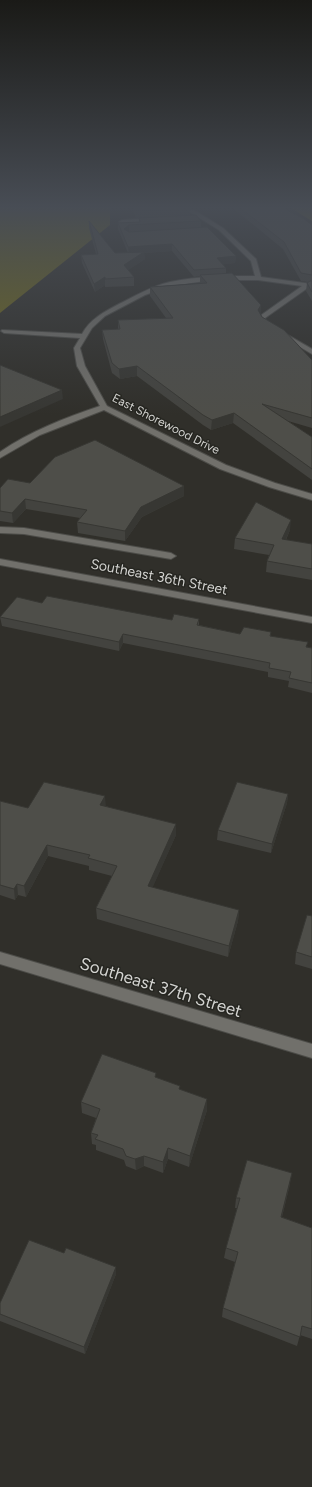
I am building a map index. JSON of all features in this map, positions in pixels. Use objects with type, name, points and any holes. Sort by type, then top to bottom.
[{"type":"street","name":"East Shorewood Drive","points":[[310,286],[258,278],[212,278],[170,284],[117,306],[103,315],[89,327],[77,348],[81,366],[104,407],[223,467],[272,485],[312,497]]},
{"type":"street","points":[[310,286],[262,317],[262,319],[265,324],[312,352]]},
{"type":"street","points":[[4,331],[84,336]]},
{"type":"street","points":[[0,456],[8,449],[45,429],[104,407]]},
{"type":"street","points":[[0,530],[24,531],[171,556]]},
{"type":"street","name":"Southeast 36th Street","points":[[0,562],[312,620]]},
{"type":"street","name":"Southeast 37th Street","points":[[0,958],[312,1051]]},
{"type":"shaded area","points":[[0,276],[46,276],[0,313]]},
{"type":"building","points":[[91,276],[134,277],[105,279],[105,277],[94,284]]},
{"type":"building","points":[[201,276],[235,276],[261,305],[258,310],[262,317],[284,330],[312,360],[312,418],[262,404],[312,437],[312,469],[234,413],[212,420],[203,415],[137,366],[119,369],[112,363],[102,330],[120,329],[118,320],[173,318],[150,287],[207,283]]},
{"type":"building","points":[[312,281],[312,292],[307,283]]},
{"type":"building","points":[[0,365],[62,390],[0,417]]},
{"type":"building","points":[[95,440],[184,486],[141,507],[125,531],[77,522],[87,510],[25,499],[12,513],[0,511],[0,488],[8,479],[30,483],[55,457]]},
{"type":"building","points":[[256,502],[291,520],[282,539],[312,544],[312,569],[267,561],[274,545],[235,538]]},
{"type":"building","points":[[47,596],[172,620],[174,614],[199,619],[197,625],[240,634],[244,627],[271,632],[270,636],[308,642],[306,647],[312,648],[312,683],[289,678],[291,672],[269,668],[270,663],[123,634],[119,642],[0,617],[17,597],[42,603]]},
{"type":"building","points":[[44,782],[105,796],[100,805],[176,824],[148,886],[239,910],[229,946],[96,908],[117,866],[88,858],[90,855],[47,845],[24,886],[17,884],[14,889],[0,885],[0,801],[28,808]]},
{"type":"building","points":[[237,782],[288,794],[272,844],[218,830]]},
{"type":"building","points":[[307,915],[312,916],[312,957],[296,952]]},
{"type":"building","points":[[102,1054],[156,1073],[155,1077],[180,1086],[179,1089],[207,1099],[190,1156],[168,1148],[163,1162],[144,1156],[135,1159],[126,1156],[123,1149],[95,1139],[98,1135],[91,1133],[100,1109],[81,1102]]},
{"type":"building","points":[[247,1160],[292,1173],[281,1217],[312,1228],[312,1329],[302,1326],[300,1337],[223,1308],[238,1252],[226,1248],[240,1198],[236,1198]]},
{"type":"building","points":[[29,1240],[64,1253],[66,1248],[116,1267],[84,1347],[0,1314],[0,1303]]}]
